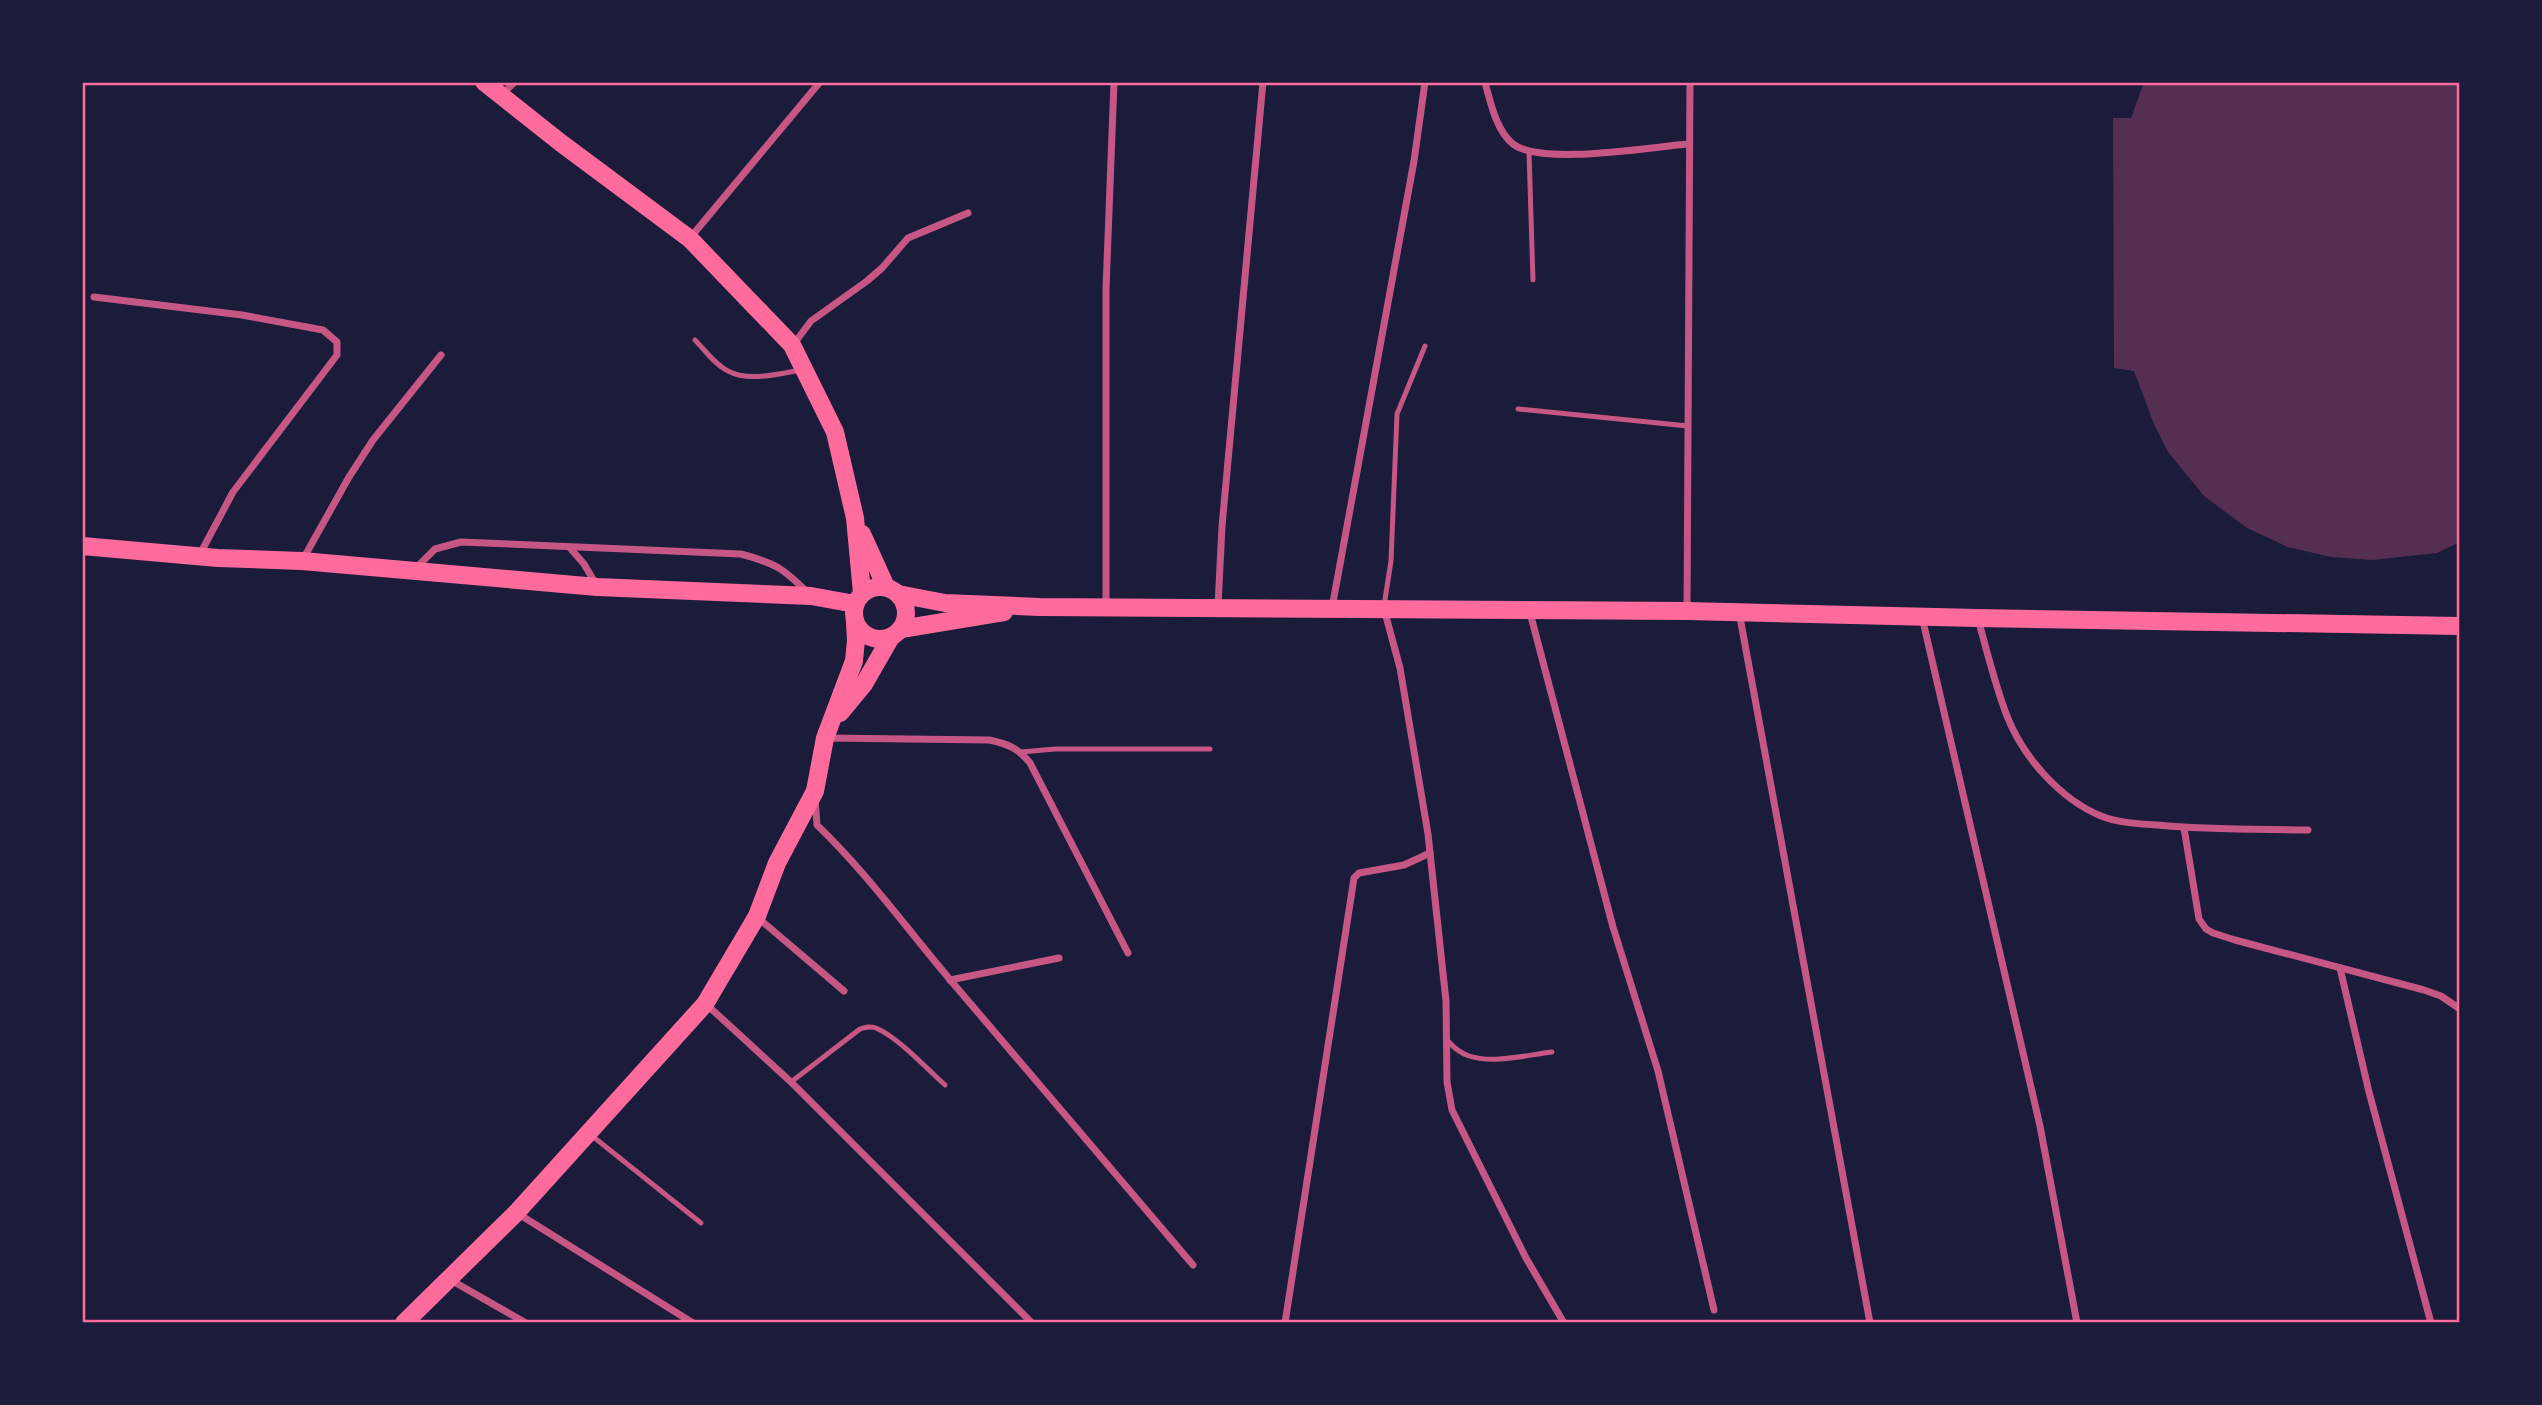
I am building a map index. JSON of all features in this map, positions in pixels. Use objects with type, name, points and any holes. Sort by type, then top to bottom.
[{"type":"main road","points":[[484,82],[690,239],[793,345],[835,432],[855,518],[858,629],[870,638],[877,639],[896,633],[1039,607]]},
{"type":"main road","points":[[828,730],[864,684],[906,612],[903,599],[892,591],[855,518]]},
{"type":"main road","points":[[82,546],[302,561],[597,587],[804,596],[857,606]]},
{"type":"main road","points":[[404,1323],[516,1213],[705,1004],[757,916],[777,863],[815,791],[828,730],[854,662],[857,606],[870,588],[945,603],[1039,607],[1687,611],[2460,626]]},
{"type":"street","points":[[500,96],[515,82]]},
{"type":"street","points":[[690,239],[820,82]]},
{"type":"street","points":[[1106,607],[1106,289],[1114,82]]},
{"type":"street","points":[[1218,607],[1222,526],[1263,82]]},
{"type":"street","points":[[1332,609],[1414,161],[1425,82]]},
{"type":"street","points":[[1687,611],[1690,82]]},
{"type":"street","points":[[1486,86],[1503,133],[1510,142],[1529,152],[1564,155],[1688,144]]},
{"type":"street","points":[[793,345],[811,321],[867,281],[908,239],[968,213]]},
{"type":"street","points":[[94,297],[242,315],[323,330],[337,342],[337,355],[233,492],[198,556]]},
{"type":"street","points":[[302,561],[355,468],[404,400],[441,355]]},
{"type":"street","points":[[412,572],[435,548],[461,542],[741,554],[770,561],[787,572],[804,596]]},
{"type":"street","points":[[570,548],[584,564],[597,587]]},
{"type":"street","points":[[1384,608],[1400,668],[1430,853],[1445,988],[1447,1082],[1451,1110],[1521,1247],[1564,1323]]},
{"type":"street","points":[[1529,609],[1613,927],[1658,1071],[1714,1310]]},
{"type":"street","points":[[1739,612],[1870,1323]]},
{"type":"street","points":[[1922,616],[2040,1126],[2077,1323]]},
{"type":"street","points":[[1977,618],[2008,718],[2027,752],[2053,784],[2077,803],[2102,816],[2133,823],[2184,828],[2308,830]]},
{"type":"street","points":[[828,730],[898,737],[989,740],[1008,744],[1021,751],[1128,953]]},
{"type":"street","points":[[815,791],[817,825],[840,846],[950,980],[1193,1265]]},
{"type":"street","points":[[2184,828],[2199,919],[2206,929],[2235,940],[2424,990],[2441,996],[2460,1009]]},
{"type":"street","points":[[1285,1323],[1354,878],[1359,873],[1404,865],[1430,853]]},
{"type":"street","points":[[757,916],[844,990]]},
{"type":"street","points":[[950,980],[1059,958]]},
{"type":"street","points":[[2340,968],[2431,1323]]},
{"type":"street","points":[[705,1004],[791,1082],[1032,1323]]},
{"type":"street","points":[[516,1213],[693,1323]]},
{"type":"street","points":[[448,1279],[526,1323]]},
{"type":"lane","points":[[1529,152],[1534,280]]},
{"type":"lane","points":[[695,340],[730,373],[774,375],[804,370]]},
{"type":"lane","points":[[1384,608],[1391,561],[1398,414],[1425,346]]},
{"type":"lane","points":[[1518,409],[1688,426]]},
{"type":"lane","points":[[1021,751],[1210,749]]},
{"type":"lane","points":[[791,1082],[867,1026],[890,1037],[945,1086]]},
{"type":"lane","points":[[1447,1040],[1468,1056],[1485,1059],[1552,1052]]},
{"type":"lane","points":[[589,1133],[702,1223]]},
{"type":"building","points":[[2144,82],[2460,82],[2460,542],[2437,553],[2372,560],[2331,557],[2288,547],[2247,528],[2204,496],[2168,452],[2134,371],[2114,368],[2113,118],[2131,118]]}]
